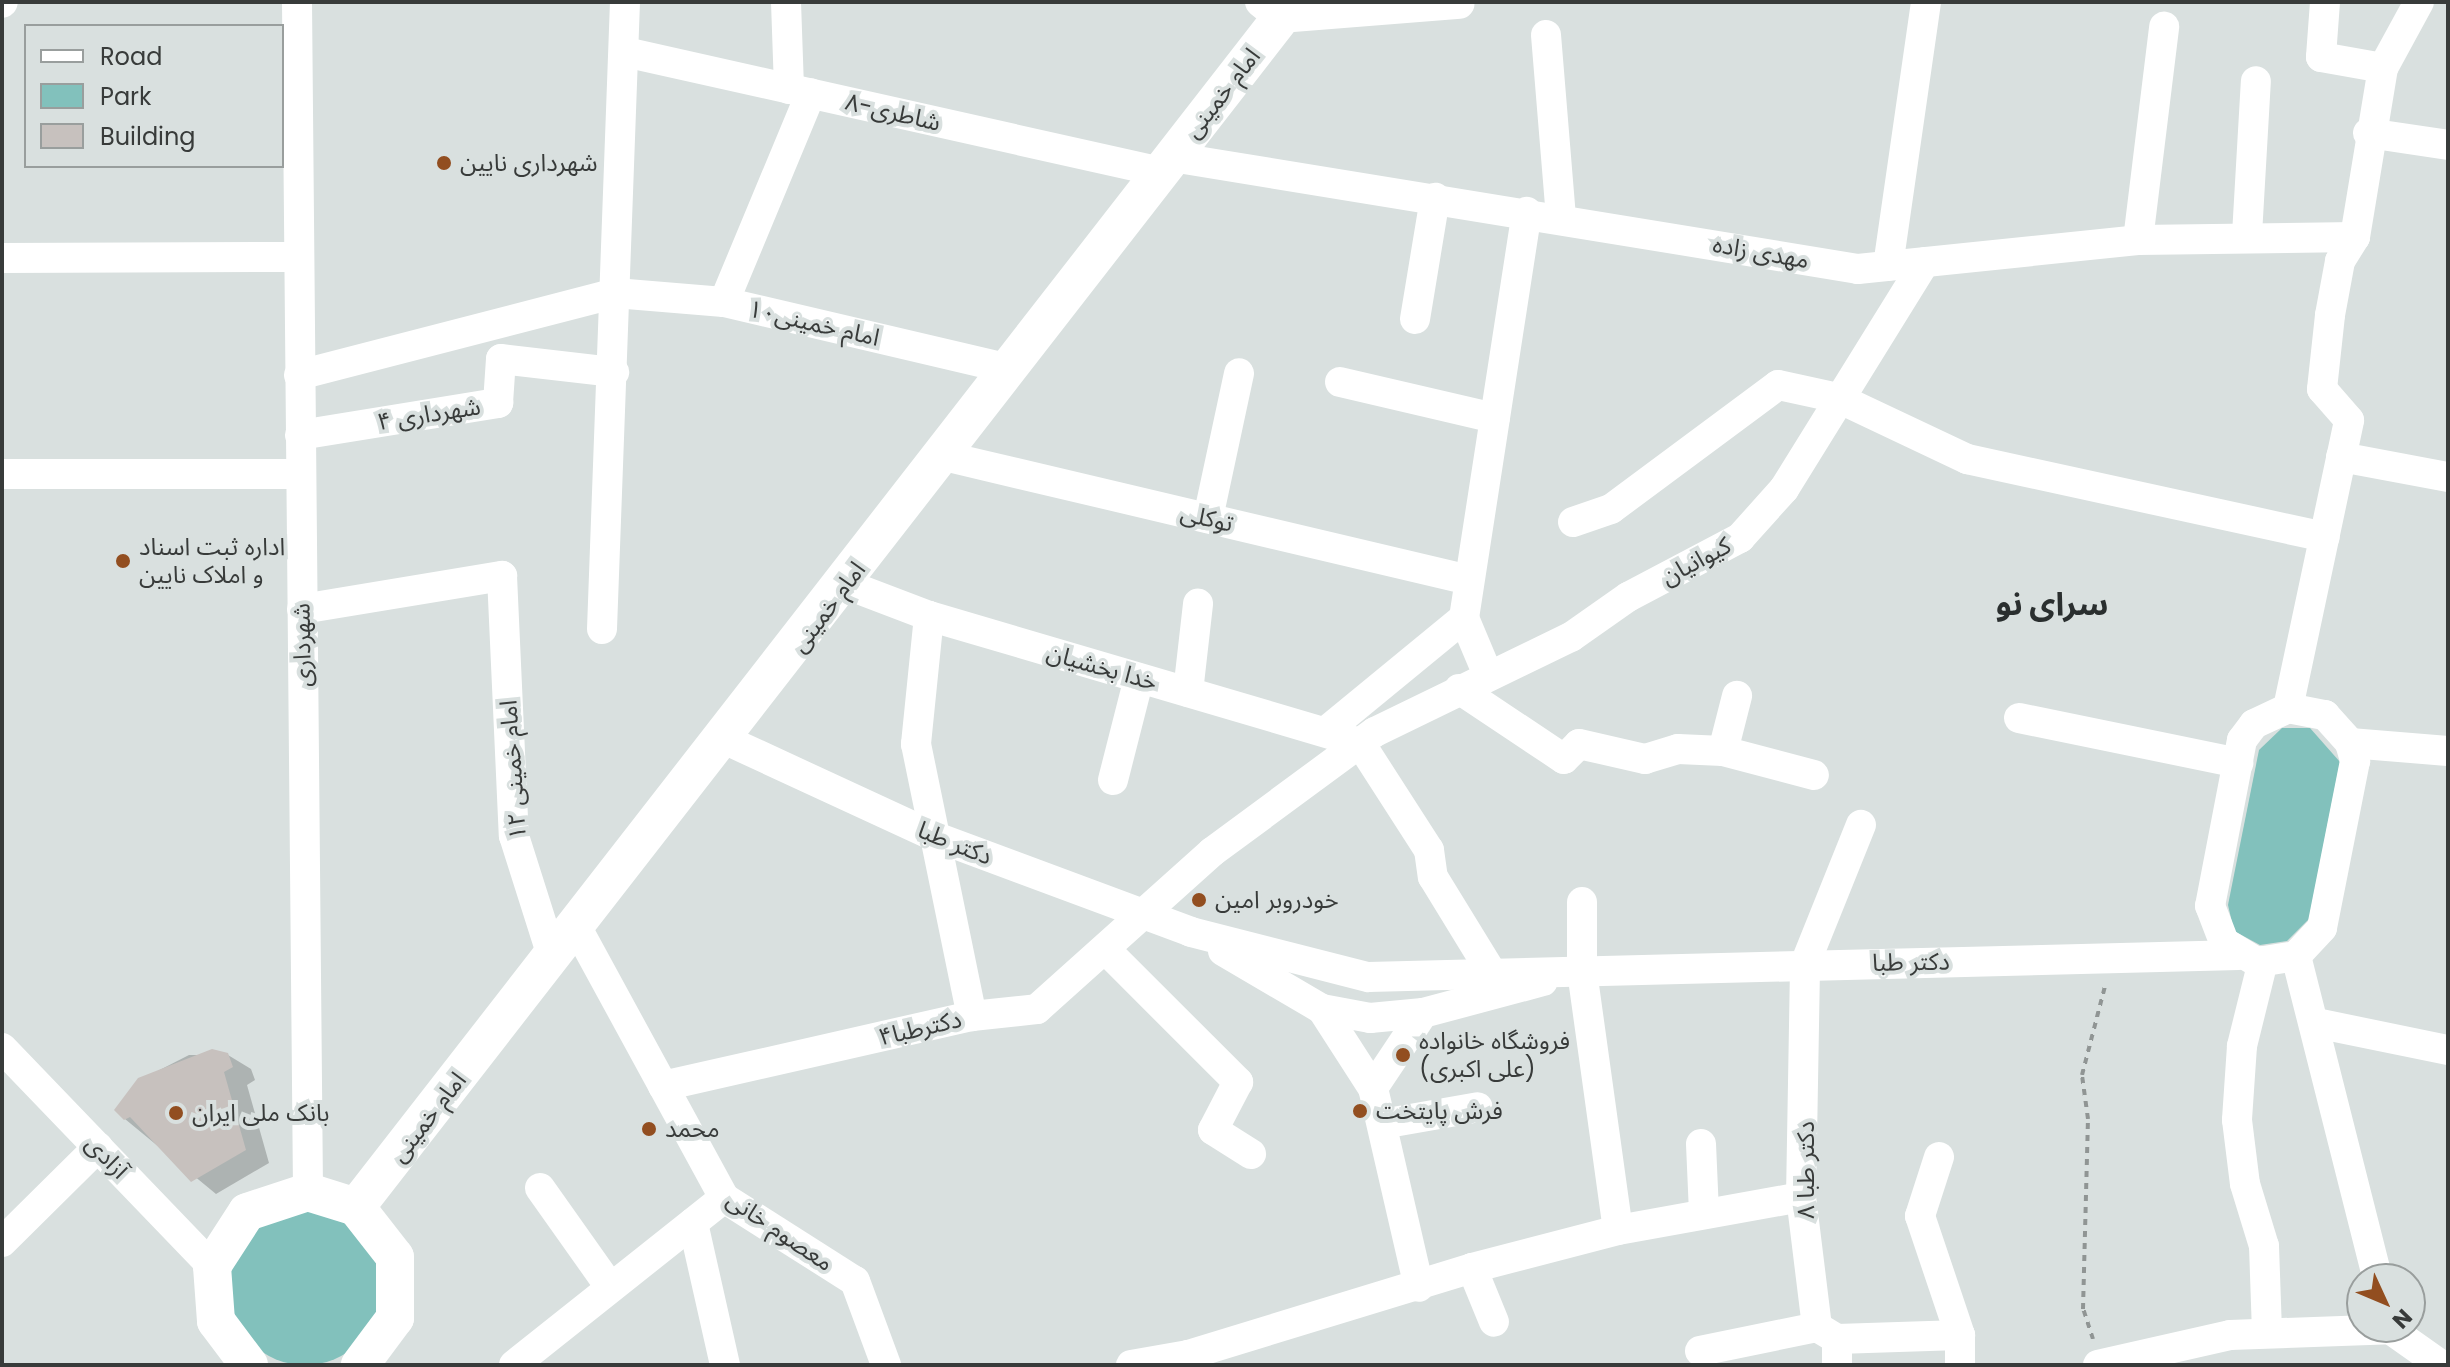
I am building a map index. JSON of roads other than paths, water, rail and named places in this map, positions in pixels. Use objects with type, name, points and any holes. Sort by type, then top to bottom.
[{"type":"main road","name":"امام خمینی","points":[[356,1207],[726,740],[944,456],[1167,165],[1277,7]]},
{"type":"main road","points":[[231,1359],[213,1307],[212,1266],[225,1236],[247,1212],[276,1197],[308,1192],[356,1207],[395,1257],[400,1289],[376,1358]]},
{"type":"street","name":"شهرداری","points":[[297,2],[308,1192]]},
{"type":"street","points":[[602,629],[614,372],[625,2]]},
{"type":"street","points":[[724,302],[800,91],[786,2]]},
{"type":"street","points":[[1888,266],[1926,2]]},
{"type":"street","points":[[2325,2],[2321,57],[2383,68]]},
{"type":"street","points":[[2288,708],[2349,420],[2322,389],[2340,261],[2355,237],[2368,133],[2383,68],[2419,2]]},
{"type":"street","points":[[1277,7],[1459,4]]},
{"type":"street","points":[[2138,240],[2164,27]]},
{"type":"street","points":[[1546,35],[1561,217]]},
{"type":"street","name":"۸-شاطری","points":[[625,52],[800,91],[1167,165]]},
{"type":"street","points":[[2247,235],[2256,81]]},
{"type":"street","points":[[2368,133],[2447,143]]},
{"type":"street","name":"مهدی زاده","points":[[1167,165],[1435,198],[1858,269],[2138,240],[2247,235],[2355,237]]},
{"type":"street","points":[[1415,319],[1435,198]]},
{"type":"street","points":[[1488,675],[1464,618],[1527,212]]},
{"type":"street","points":[[2,258],[298,257]]},
{"type":"street","name":"کیوانیان","points":[[1146,915],[1212,852],[1360,743],[1459,689],[1571,637],[1628,597],[1740,538],[1784,489],[1925,262]]},
{"type":"street","name":"امام خمینی۱۰","points":[[299,375],[615,293],[724,302],[1010,369]]},
{"type":"street","name":"شهرداری ۴","points":[[300,435],[498,403],[501,359],[614,372]]},
{"type":"street","points":[[1208,518],[1239,373]]},
{"type":"street","points":[[1340,382],[1495,418]]},
{"type":"street","points":[[1573,522],[1611,509],[1778,385],[1838,398],[1967,459],[2325,537]]},
{"type":"street","name":"توکلی","points":[[944,456],[1469,580]]},
{"type":"street","points":[[2341,457],[2448,477]]},
{"type":"street","points":[[2,474],[301,474]]},
{"type":"street","name":"امام خمینی ۱۲","points":[[302,609],[502,576],[514,836],[553,959]]},
{"type":"street","name":"خدا بخشیان","points":[[845,584],[929,616],[1360,743]]},
{"type":"street","points":[[1188,692],[1198,604]]},
{"type":"street","points":[[929,616],[916,744],[972,1016]]},
{"type":"street","points":[[1325,732],[1464,618]]},
{"type":"street","points":[[1113,780],[1139,678]]},
{"type":"street","points":[[1459,689],[1564,759],[1579,744],[1645,759],[1678,749],[1723,751],[1814,775]]},
{"type":"street","points":[[1723,751],[1737,696]]},
{"type":"street","points":[[2267,1333],[2264,1246],[2245,1184],[2237,1120],[2251,958],[2214,925],[2210,906],[2238,763],[2254,724],[2288,708],[2325,715],[2350,743],[2355,761],[2322,928],[2296,956],[2316,1023],[2374,1263]]},
{"type":"street","points":[[2019,718],[2238,763]]},
{"type":"street","name":"دکتر طبا","points":[[726,740],[936,837],[1191,932],[1368,977],[1490,970],[1582,971],[2115,957],[2296,956]]},
{"type":"street","points":[[1360,743],[1429,850],[1433,877],[1490,970]]},
{"type":"street","points":[[2350,743],[2448,751]]},
{"type":"street","points":[[1805,964],[1861,825]]},
{"type":"street","points":[[1582,902],[1582,971],[1618,1230]]},
{"type":"street","name":"دکترطبا۴","points":[[663,1086],[972,1016],[1037,1009],[1146,915]]},
{"type":"street","name":"معصوم خانی","points":[[577,928],[724,1198],[855,1281],[886,1365]]},
{"type":"street","name":"دکتر طبا","points":[[1191,932],[1322,1009],[1370,1018],[1423,1013],[1582,971]]},
{"type":"street","points":[[1106,950],[1238,1082],[1213,1130],[1251,1154]]},
{"type":"street","name":"دکتر طبا ۸","points":[[1805,964],[1801,1197],[1830,1344]]},
{"type":"street","points":[[1368,977],[1370,1018]]},
{"type":"street","points":[[1322,1009],[1373,1088],[1419,1287]]},
{"type":"street","points":[[1373,1088],[1423,1013]]},
{"type":"street","points":[[2316,1023],[2448,1050]]},
{"type":"street","name":"آزادی","points":[[2,1048],[212,1266]]},
{"type":"street","points":[[1382,1124],[1478,1107]]},
{"type":"street","points":[[1701,1144],[1704,1214]]},
{"type":"street","points":[[2,1242],[98,1147]]},
{"type":"street","points":[[1700,1351],[1830,1344],[1960,1350],[1920,1216],[1939,1157]]},
{"type":"street","points":[[540,1188],[610,1287]]},
{"type":"street","points":[[1131,1365],[1188,1360],[1472,1268],[1618,1230],[1801,1197]]},
{"type":"street","points":[[514,1365],[724,1198]]},
{"type":"street","points":[[693,1223],[725,1365]]},
{"type":"street","points":[[1472,1268],[1494,1322]]},
{"type":"street","points":[[2099,1364],[2267,1333],[2346,1330]]},
{"type":"street","points":[[2395,1343],[2403,1365]]},
{"type":"street","points":[[2411,1343],[2441,1365]]},
{"type":"place","name":"شهرداری نایین","points":[[444,163]]},
{"type":"place","name":"اداره ثبت اسناد و املاک نایین","points":[[123,561]]},
{"type":"place","name":"خودروبر امین","points":[[1199,900]]},
{"type":"place","name":"فروشگاه خانواده (علی اکبری)","points":[[1403,1055]]},
{"type":"place","name":"فرش پایتخت","points":[[1360,1111]]},
{"type":"place","name":"بانک ملی ایران","points":[[176,1113]]},
{"type":"place","name":"محمد","points":[[649,1129]]},
{"type":"district","name":"سرای نو","points":[[2052,604]]}]
